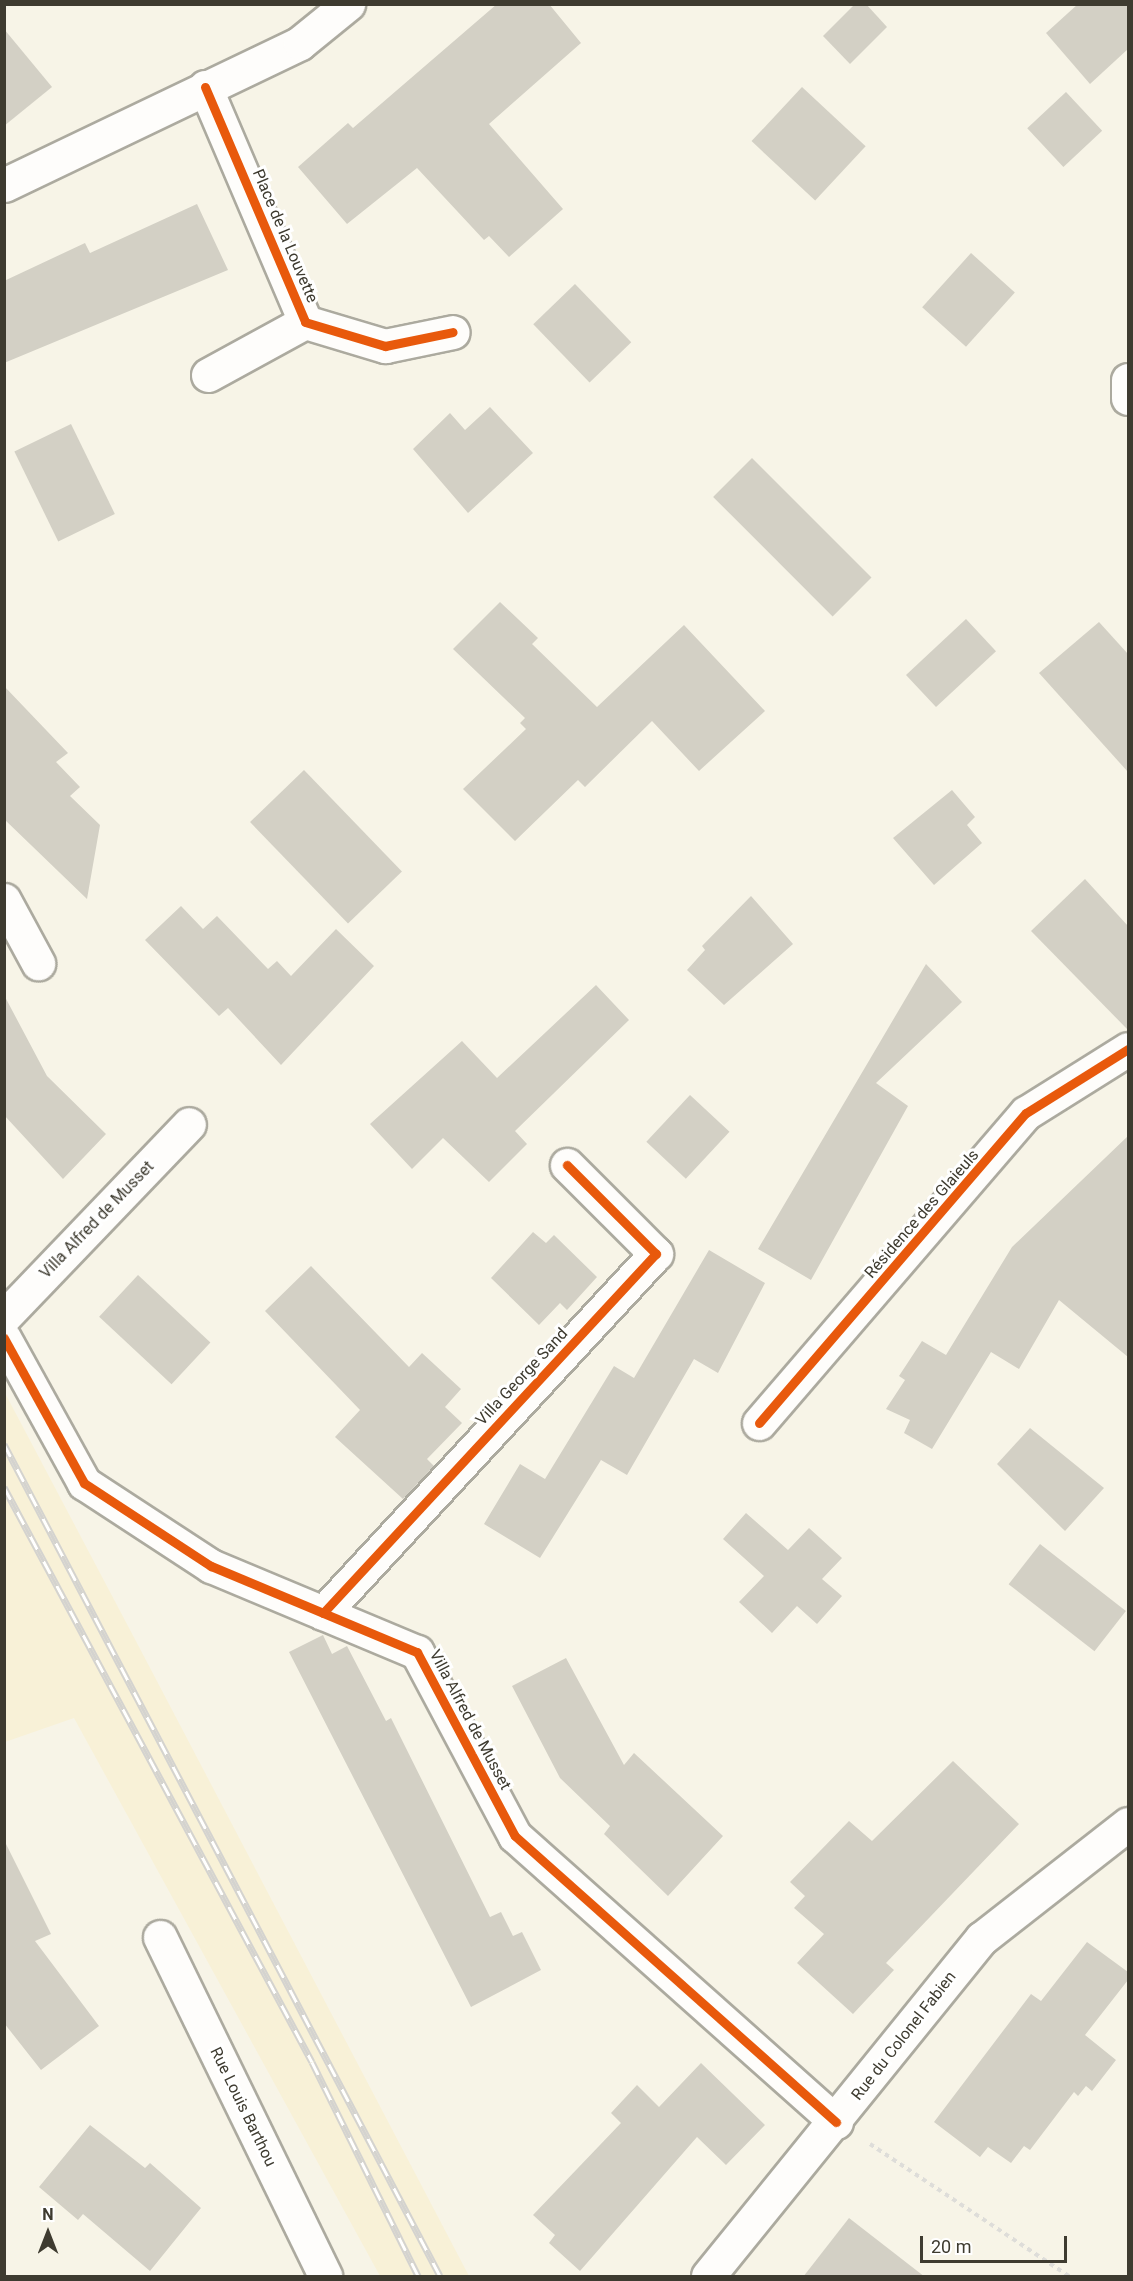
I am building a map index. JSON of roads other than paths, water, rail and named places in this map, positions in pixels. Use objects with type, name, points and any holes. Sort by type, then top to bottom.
[{"type":"street","points":[[4,184],[300,43],[348,4]]},
{"type":"street","name":"Place de la Louvette","points":[[205,87],[305,322]]},
{"type":"street","name":"Place de la Louvette","points":[[208,375],[305,322],[385,346],[453,332]]},
{"type":"street","points":[[1128,380],[1128,398]]},
{"type":"street","points":[[4,900],[38,963]]},
{"type":"street","name":"Résidence des Glaieuls","points":[[759,1423],[1026,1113],[1128,1049]]},
{"type":"street","name":"Villa Alfred de Musset","points":[[4,1317],[189,1124]]},
{"type":"street","name":"Villa George Sand","points":[[323,1613],[656,1254],[567,1165]]},
{"type":"street","name":"Villa Alfred de Musset","points":[[4,1338],[84,1483],[211,1566],[417,1652],[514,1836],[836,2122]]},
{"type":"street","name":"Rue du Colonel Fabien","points":[[708,2277],[836,2122],[982,1938],[1128,1824]]},
{"type":"street","name":"Rue Louis Barthou","points":[[160,1937],[325,2277]]},
{"type":"railway","points":[[4,1444],[440,2276]]},
{"type":"railway","points":[[4,1487],[312,2062],[418,2276]]}]
